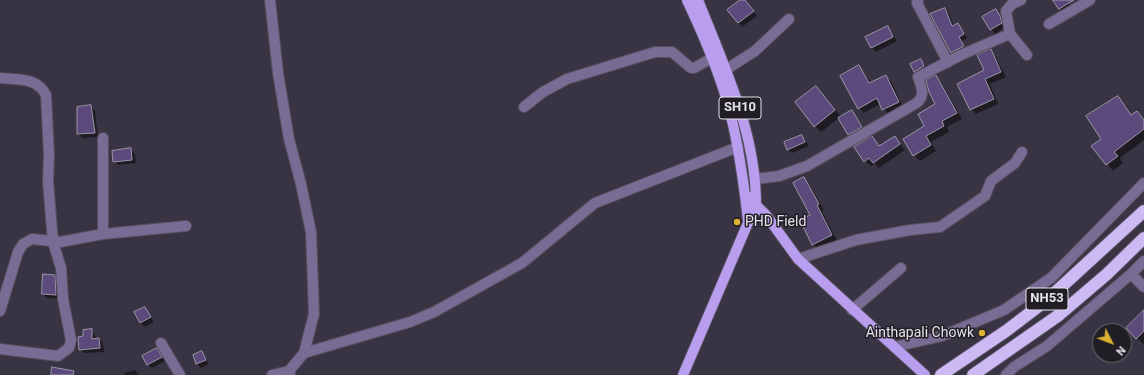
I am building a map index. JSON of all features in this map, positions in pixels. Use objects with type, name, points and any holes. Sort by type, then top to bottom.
[{"type":"highway","name":"NH53","points":[[941,375],[1006,331],[1048,299],[1144,211]]},
{"type":"highway","name":"NH53","points":[[973,375],[1059,315],[1107,274],[1144,238]]},
{"type":"main road","name":"SH10","points":[[687,0],[712,58],[730,111],[738,147],[748,221]]},
{"type":"main road","name":"SH10","points":[[684,375],[756,204],[756,179],[745,124],[727,69],[698,0]]},
{"type":"main road","points":[[745,194],[766,215],[798,259],[852,310],[925,375]]},
{"type":"street","points":[[270,0],[278,73],[289,139],[301,184],[311,232],[314,314],[304,353],[290,373],[272,375]]},
{"type":"street","points":[[918,0],[917,3],[948,62]]},
{"type":"street","points":[[1020,0],[1012,4],[1006,11],[1010,34],[1027,55]]},
{"type":"street","points":[[1049,24],[1090,0]]},
{"type":"street","points":[[727,69],[755,51],[789,19]]},
{"type":"street","points":[[756,179],[779,176],[802,168],[915,104],[920,101],[923,92],[918,78],[948,62],[1010,34]]},
{"type":"street","points":[[524,107],[543,92],[567,79],[655,52],[672,52],[691,68],[694,68],[712,58]]},
{"type":"street","points":[[0,78],[28,80],[42,87],[46,95],[50,155],[48,181],[53,242],[61,268],[63,299],[71,340],[69,348],[58,356],[0,349]]},
{"type":"street","points":[[103,138],[103,234]]},
{"type":"street","points":[[304,353],[410,322],[434,312],[522,264],[595,203],[738,147]]},
{"type":"street","points":[[798,259],[856,240],[910,230],[940,227],[985,196],[991,180],[1015,163],[1022,152]]},
{"type":"street","points":[[894,347],[942,336],[1004,310],[1051,278],[1144,183]]},
{"type":"street","points":[[0,311],[18,252],[23,244],[32,239],[53,242],[103,234],[186,226]]},
{"type":"street","points":[[1006,375],[1014,367],[1047,346],[1131,274],[1144,261]]},
{"type":"street","points":[[852,310],[901,268]]},
{"type":"street","points":[[1131,274],[1144,287]]},
{"type":"street","points":[[161,343],[180,375]]},
{"type":"building","points":[[740,0],[745,0],[754,11],[738,23],[727,10]]},
{"type":"building","points":[[1053,0],[1074,0],[1059,9]]},
{"type":"building","points":[[945,8],[952,26],[958,23],[964,34],[959,37],[964,46],[951,53],[930,14]]},
{"type":"building","points":[[996,9],[1002,23],[990,30],[982,17]]},
{"type":"building","points":[[888,26],[893,37],[871,48],[865,37]]},
{"type":"building","points":[[991,49],[1001,72],[985,79],[994,99],[970,110],[957,84],[984,70],[977,55]]},
{"type":"building","points":[[921,59],[924,66],[914,72],[910,64]]},
{"type":"building","points":[[859,65],[869,83],[886,75],[899,102],[882,110],[877,98],[858,109],[840,76]]},
{"type":"building","points":[[936,75],[957,113],[942,121],[944,126],[926,136],[931,145],[913,156],[903,139],[924,126],[918,114],[935,104],[929,92],[926,80]]},
{"type":"building","points":[[816,86],[835,110],[814,127],[795,102]]},
{"type":"building","points":[[1118,96],[1131,115],[1137,111],[1144,120],[1144,129],[1114,152],[1118,156],[1106,165],[1091,146],[1101,139],[1086,116]]},
{"type":"building","points":[[91,105],[95,133],[77,134],[77,107]]},
{"type":"building","points":[[852,110],[862,127],[848,135],[838,118]]},
{"type":"building","points":[[802,135],[805,142],[787,150],[784,142]]},
{"type":"building","points":[[872,136],[879,146],[895,136],[900,144],[873,163],[869,158],[864,162],[854,147]]},
{"type":"building","points":[[131,148],[132,160],[113,162],[112,151]]},
{"type":"building","points":[[804,177],[819,204],[817,205],[832,235],[812,245],[800,220],[810,215],[793,183]]},
{"type":"building","points":[[43,274],[55,275],[56,295],[42,294]]},
{"type":"building","points":[[145,307],[151,317],[140,323],[134,312]]},
{"type":"building","points":[[1144,310],[1144,331],[1136,339],[1132,335],[1131,323]]},
{"type":"building","points":[[92,329],[92,339],[99,338],[100,348],[79,350],[78,337],[83,336],[83,330]]},
{"type":"building","points":[[157,348],[162,357],[147,365],[142,356]]},
{"type":"building","points":[[202,351],[206,360],[196,364],[193,355]]},
{"type":"building","points":[[52,367],[74,371],[73,375],[51,375]]},
{"type":"place","name":"PHD Field","points":[[737,222]]},
{"type":"place","name":"Ainthapali Chowk","points":[[982,333]]}]
